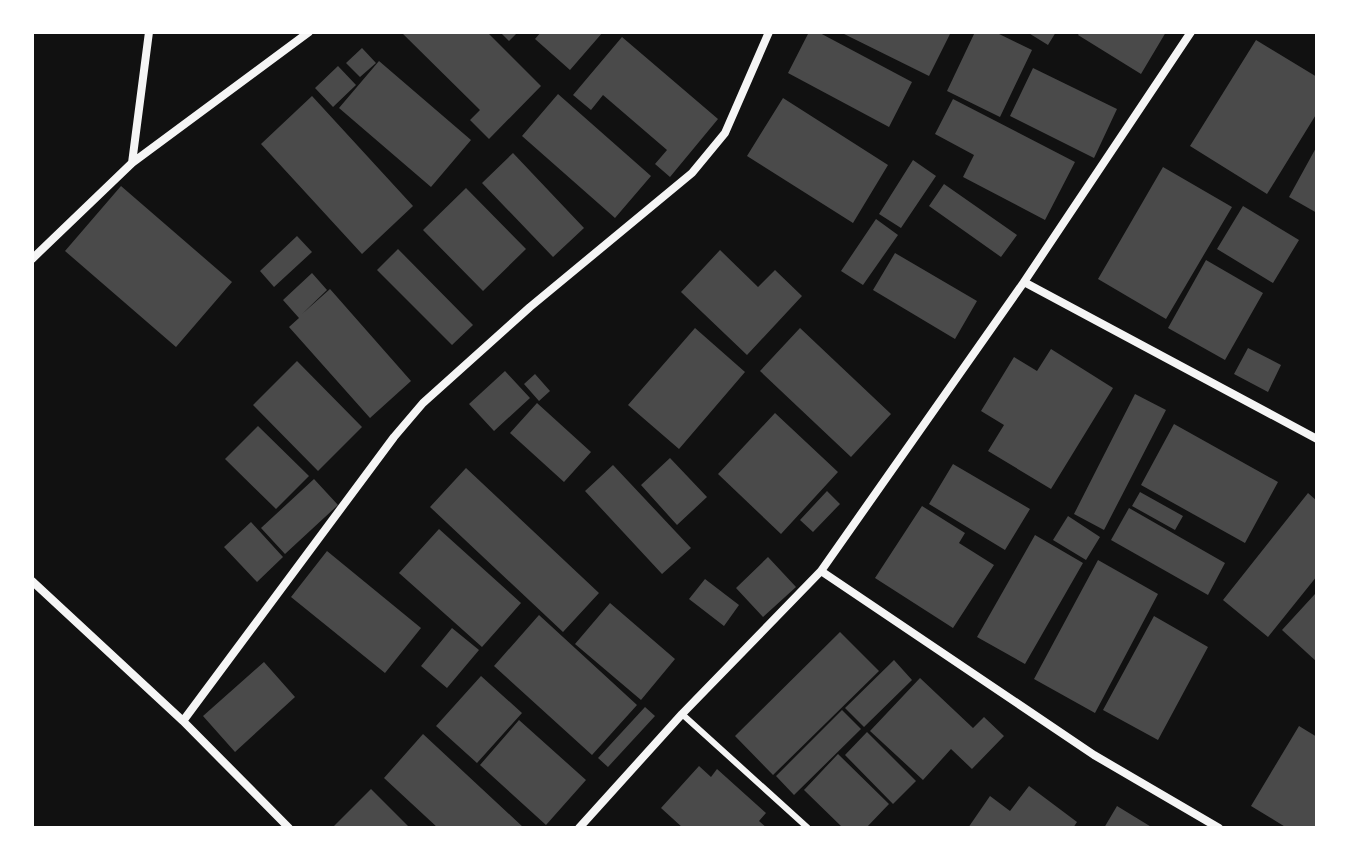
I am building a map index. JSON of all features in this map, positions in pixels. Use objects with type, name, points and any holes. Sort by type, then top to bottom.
[{"type":"street","points":[[132,163],[149,32]]},
{"type":"street","points":[[32,259],[132,163],[309,32]]},
{"type":"street","points":[[183,721],[394,437],[423,403],[530,307],[692,173],[725,133],[769,32]]},
{"type":"street","points":[[579,828],[682,714],[821,571],[1024,282],[1191,32]]},
{"type":"street","points":[[1024,282],[1317,439]]},
{"type":"street","points":[[821,571],[1094,755],[1219,828]]},
{"type":"street","points":[[32,581],[183,721],[289,828]]},
{"type":"lane","points":[[682,714],[808,828]]},
{"type":"building","points":[[401,32],[487,32],[541,86],[489,139],[470,120],[480,110]]},
{"type":"building","points":[[500,32],[518,32],[509,41]]},
{"type":"building","points":[[541,32],[603,32],[570,70],[535,39]]},
{"type":"building","points":[[809,32],[818,32],[912,82],[889,127],[788,73]]},
{"type":"building","points":[[840,32],[951,32],[929,76]]},
{"type":"building","points":[[975,32],[995,32],[1032,50],[1000,117],[947,91]]},
{"type":"building","points":[[1027,32],[1056,32],[1048,45]]},
{"type":"building","points":[[1080,32],[1166,32],[1141,74],[1078,35]]},
{"type":"building","points":[[622,37],[718,119],[670,177],[655,164],[667,150],[603,95],[591,110],[573,95]]},
{"type":"building","points":[[1256,40],[1317,77],[1317,113],[1267,194],[1190,146]]},
{"type":"building","points":[[362,48],[376,63],[360,77],[346,63]]},
{"type":"building","points":[[379,61],[471,140],[431,187],[339,108]]},
{"type":"building","points":[[338,66],[356,85],[333,107],[315,88]]},
{"type":"building","points":[[1033,68],[1117,109],[1094,158],[1010,116]]},
{"type":"building","points":[[558,94],[651,176],[615,218],[522,136]]},
{"type":"building","points":[[312,96],[413,206],[362,254],[261,144]]},
{"type":"building","points":[[783,98],[888,165],[853,223],[747,156]]},
{"type":"building","points":[[953,99],[1075,162],[1045,220],[963,177],[974,155],[935,134]]},
{"type":"building","points":[[1317,146],[1317,213],[1289,197]]},
{"type":"building","points":[[513,153],[584,228],[553,257],[482,183]]},
{"type":"building","points":[[913,160],[936,176],[901,228],[879,214]]},
{"type":"building","points":[[1163,167],[1232,207],[1166,319],[1098,279]]},
{"type":"building","points":[[944,184],[1017,235],[1001,257],[929,206]]},
{"type":"building","points":[[121,186],[232,282],[176,347],[65,251]]},
{"type":"building","points":[[466,188],[526,249],[483,291],[423,230]]},
{"type":"building","points":[[1243,206],[1299,240],[1273,283],[1217,249]]},
{"type":"building","points":[[876,219],[898,235],[863,285],[841,271]]},
{"type":"building","points":[[297,236],[312,252],[274,287],[260,271]]},
{"type":"building","points":[[398,249],[473,325],[452,345],[377,270]]},
{"type":"building","points":[[720,250],[758,287],[775,270],[802,296],[747,355],[681,292]]},
{"type":"building","points":[[895,253],[977,301],[955,339],[873,290]]},
{"type":"building","points":[[1206,260],[1263,293],[1225,360],[1168,328]]},
{"type":"building","points":[[312,273],[327,290],[302,314],[330,289],[411,381],[370,418],[289,327],[299,318],[283,300]]},
{"type":"building","points":[[695,328],[745,372],[679,449],[628,405]]},
{"type":"building","points":[[800,328],[891,414],[851,457],[760,371]]},
{"type":"building","points":[[1248,348],[1281,365],[1268,392],[1234,374]]},
{"type":"building","points":[[1051,349],[1113,388],[1051,489],[988,451],[1004,425],[981,411],[1014,357],[1037,371]]},
{"type":"building","points":[[297,361],[362,427],[318,471],[253,405]]},
{"type":"building","points":[[505,371],[530,398],[494,431],[469,404]]},
{"type":"building","points":[[535,374],[550,391],[539,401],[524,384]]},
{"type":"building","points":[[1135,394],[1166,410],[1104,530],[1074,514]]},
{"type":"building","points":[[537,403],[591,452],[564,482],[510,433]]},
{"type":"building","points":[[775,413],[838,472],[781,534],[718,474]]},
{"type":"building","points":[[1174,424],[1278,482],[1245,543],[1141,485]]},
{"type":"building","points":[[258,426],[309,476],[276,509],[225,459]]},
{"type":"building","points":[[670,458],[707,497],[677,525],[641,485]]},
{"type":"building","points":[[953,464],[1030,509],[1005,550],[929,504]]},
{"type":"building","points":[[613,465],[691,548],[662,574],[585,491]]},
{"type":"building","points":[[466,468],[599,593],[563,632],[430,507]]},
{"type":"building","points":[[314,479],[338,505],[285,554],[261,528]]},
{"type":"building","points":[[827,491],[840,504],[813,532],[800,520]]},
{"type":"building","points":[[1140,492],[1183,516],[1175,530],[1132,506]]},
{"type":"building","points":[[1308,493],[1317,501],[1317,576],[1268,637],[1223,600]]},
{"type":"building","points":[[922,506],[965,533],[959,543],[994,565],[953,628],[875,578]]},
{"type":"building","points":[[1129,508],[1225,563],[1208,595],[1111,540]]},
{"type":"building","points":[[1068,516],[1100,537],[1086,560],[1053,540]]},
{"type":"building","points":[[251,522],[283,557],[257,582],[224,547]]},
{"type":"building","points":[[439,529],[521,603],[482,647],[399,573]]},
{"type":"building","points":[[1035,535],[1083,563],[1025,664],[977,637]]},
{"type":"building","points":[[327,551],[421,628],[385,673],[291,597]]},
{"type":"building","points":[[768,557],[796,587],[763,617],[736,588]]},
{"type":"building","points":[[1098,560],[1158,594],[1095,713],[1034,679]]},
{"type":"building","points":[[705,579],[739,605],[724,626],[689,599]]},
{"type":"building","points":[[1315,594],[1317,596],[1317,662],[1282,630]]},
{"type":"building","points":[[610,603],[675,659],[641,700],[575,644]]},
{"type":"building","points":[[539,615],[637,705],[592,755],[494,666]]},
{"type":"building","points":[[1154,616],[1208,647],[1158,740],[1103,710]]},
{"type":"building","points":[[452,628],[479,650],[447,688],[421,666]]},
{"type":"building","points":[[840,632],[879,671],[773,775],[735,736]]},
{"type":"building","points":[[894,660],[912,680],[864,727],[845,708]]},
{"type":"building","points":[[264,662],[295,697],[235,752],[203,716]]},
{"type":"building","points":[[481,676],[522,713],[477,763],[436,726]]},
{"type":"building","points":[[920,678],[973,728],[984,717],[1004,736],[972,769],[951,749],[923,780],[870,731]]},
{"type":"building","points":[[645,707],[655,716],[608,767],[598,758]]},
{"type":"building","points":[[842,710],[861,729],[794,795],[776,776]]},
{"type":"building","points":[[519,720],[586,780],[546,825],[480,765]]},
{"type":"building","points":[[1299,726],[1317,737],[1317,828],[1287,828],[1251,806]]},
{"type":"building","points":[[867,732],[916,781],[893,804],[845,755]]},
{"type":"building","points":[[423,734],[524,828],[438,828],[384,778]]},
{"type":"building","points":[[838,754],[889,804],[866,828],[843,828],[804,790]]},
{"type":"building","points":[[699,766],[711,777],[717,769],[766,813],[759,821],[767,828],[683,828],[661,808]]},
{"type":"building","points":[[1029,786],[1077,822],[1073,828],[968,828],[990,796],[1010,811]]},
{"type":"building","points":[[371,789],[410,828],[332,828]]},
{"type":"building","points":[[1117,806],[1153,828],[1104,828]]}]
